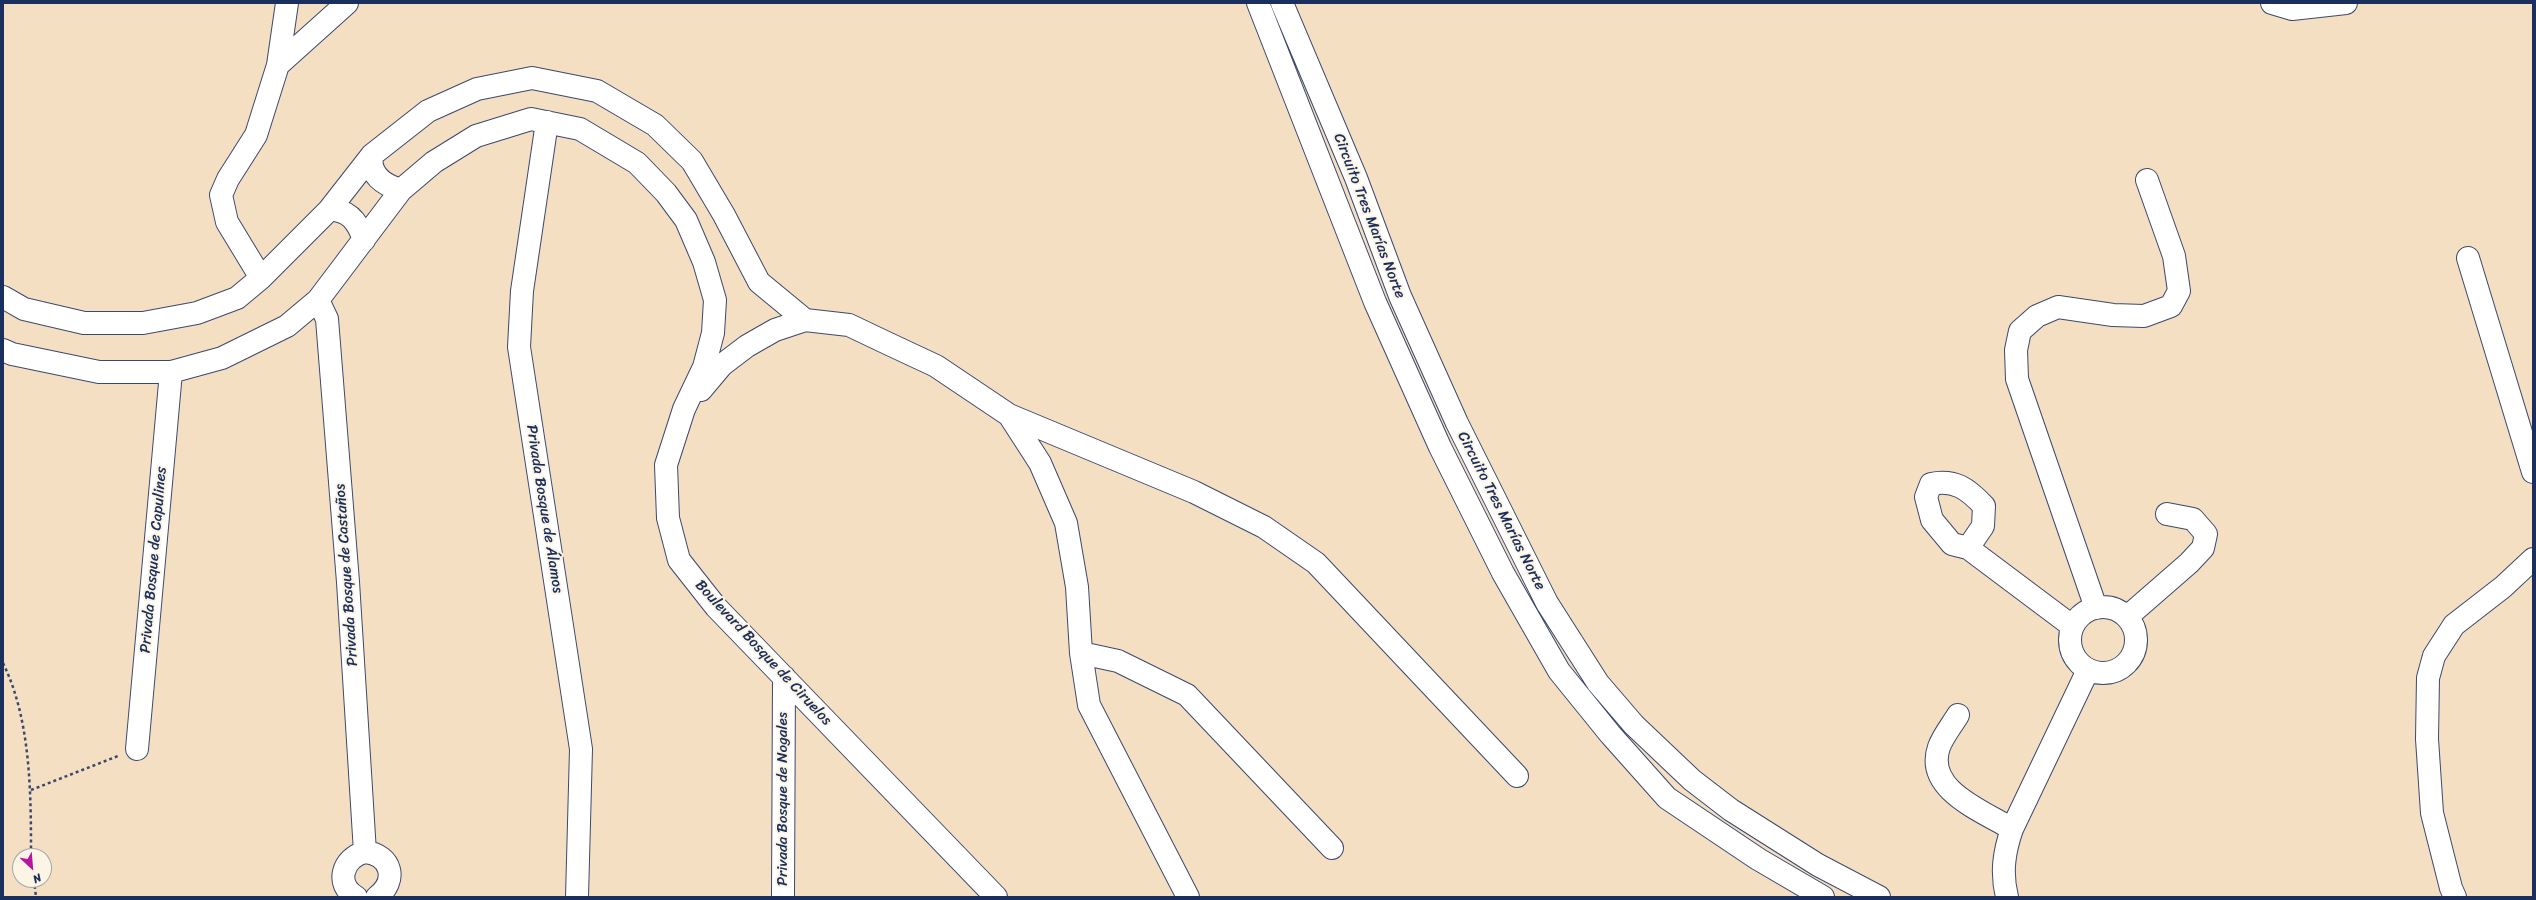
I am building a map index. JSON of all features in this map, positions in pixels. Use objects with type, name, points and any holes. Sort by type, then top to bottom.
[{"type":"street","points":[[261,278],[227,222],[221,195],[228,179],[256,135],[278,66],[287,3]]},
{"type":"street","points":[[278,66],[347,3]]},
{"type":"street","name":"Circuito Tres Marías Norte","points":[[1258,3],[1375,302],[1440,447],[1499,566],[1559,671],[1610,734],[1667,798],[1758,860],[1823,897]]},
{"type":"street","name":"Circuito Tres Marías Norte","points":[[1282,3],[1356,178],[1400,296],[1457,423],[1547,602],[1598,683],[1634,725],[1692,780],[1730,810],[1818,865],[1879,897]]},
{"type":"street","points":[[2272,3],[2292,9],[2346,3]]},
{"type":"street","points":[[3,297],[24,308],[84,323],[143,323],[197,313],[237,298],[261,278],[329,210],[372,155],[428,111],[477,89],[532,78],[597,91],[655,124],[692,161],[724,214],[759,282],[805,320]]},
{"type":"street","name":"Boulevard Bosque de Ciruelos","points":[[3,350],[12,354],[99,372],[171,372],[222,358],[287,326],[318,300],[401,190],[434,162],[476,136],[531,119],[580,129],[637,163],[666,193],[686,220],[704,262],[715,300],[713,333],[704,367],[684,409],[666,465],[668,518],[679,560],[716,606],[996,897]]},
{"type":"street","name":"Privada Bosque de Álamos","points":[[546,122],[522,291],[519,347],[581,749],[577,897]]},
{"type":"street","points":[[372,155],[370,164],[377,177],[388,186],[401,190]]},
{"type":"street","points":[[2096,608],[2017,379],[2016,350],[2020,331],[2037,316],[2058,308],[2113,315],[2144,316],[2172,306],[2179,291],[2174,256],[2147,180]]},
{"type":"street","points":[[329,210],[340,209],[352,216],[360,227],[364,240]]},
{"type":"street","points":[[2468,258],[2533,472]]},
{"type":"street","points":[[1375,302],[1400,296]]},
{"type":"street","name":"Privada Bosque de Castaños","points":[[318,300],[327,319],[328,327],[348,582],[365,852]]},
{"type":"street","points":[[684,409],[722,365],[746,346],[775,330],[805,320],[849,326],[890,344],[936,366],[1009,415],[1194,492],[1264,527],[1316,563],[1517,776]]},
{"type":"street","name":"Privada Bosque de Capulines","points":[[137,749],[171,372]]},
{"type":"street","points":[[1009,415],[1040,463],[1066,523],[1077,587],[1081,653],[1089,705],[1188,897]]},
{"type":"street","points":[[2127,617],[2189,563],[2203,548],[2206,534],[2193,519],[2167,514]]},
{"type":"street","points":[[1968,548],[2072,626]]},
{"type":"street","points":[[2455,897],[2451,888],[2432,813],[2427,739],[2428,678],[2434,656],[2454,625],[2503,587],[2533,558]]},
{"type":"street","points":[[2096,608],[2114,608],[2127,617],[2134,627],[2136,640],[2131,658],[2123,667],[2112,672],[2102,673],[2088,670],[2074,657],[2070,641],[2072,626],[2088,610],[2096,608]]},
{"type":"street","points":[[1081,653],[1118,662],[1187,695],[1332,848]]},
{"type":"street","points":[[2007,897],[2004,883],[2004,855],[2012,828],[2088,670]]},
{"type":"street","name":"Privada Bosque de Nogales","points":[[783,897],[784,677]]},
{"type":"street","points":[[1958,715],[1939,747],[1937,766],[1941,781],[1958,796],[2012,828]]},
{"type":"street","points":[[356,897],[346,888],[343,877],[344,869],[349,860],[365,852],[380,857],[390,870],[388,886],[377,897]]},
{"type":"path","points":[[3,663],[13,684],[19,709],[31,790],[31,848]]},
{"type":"path","points":[[31,790],[137,749]]}]
